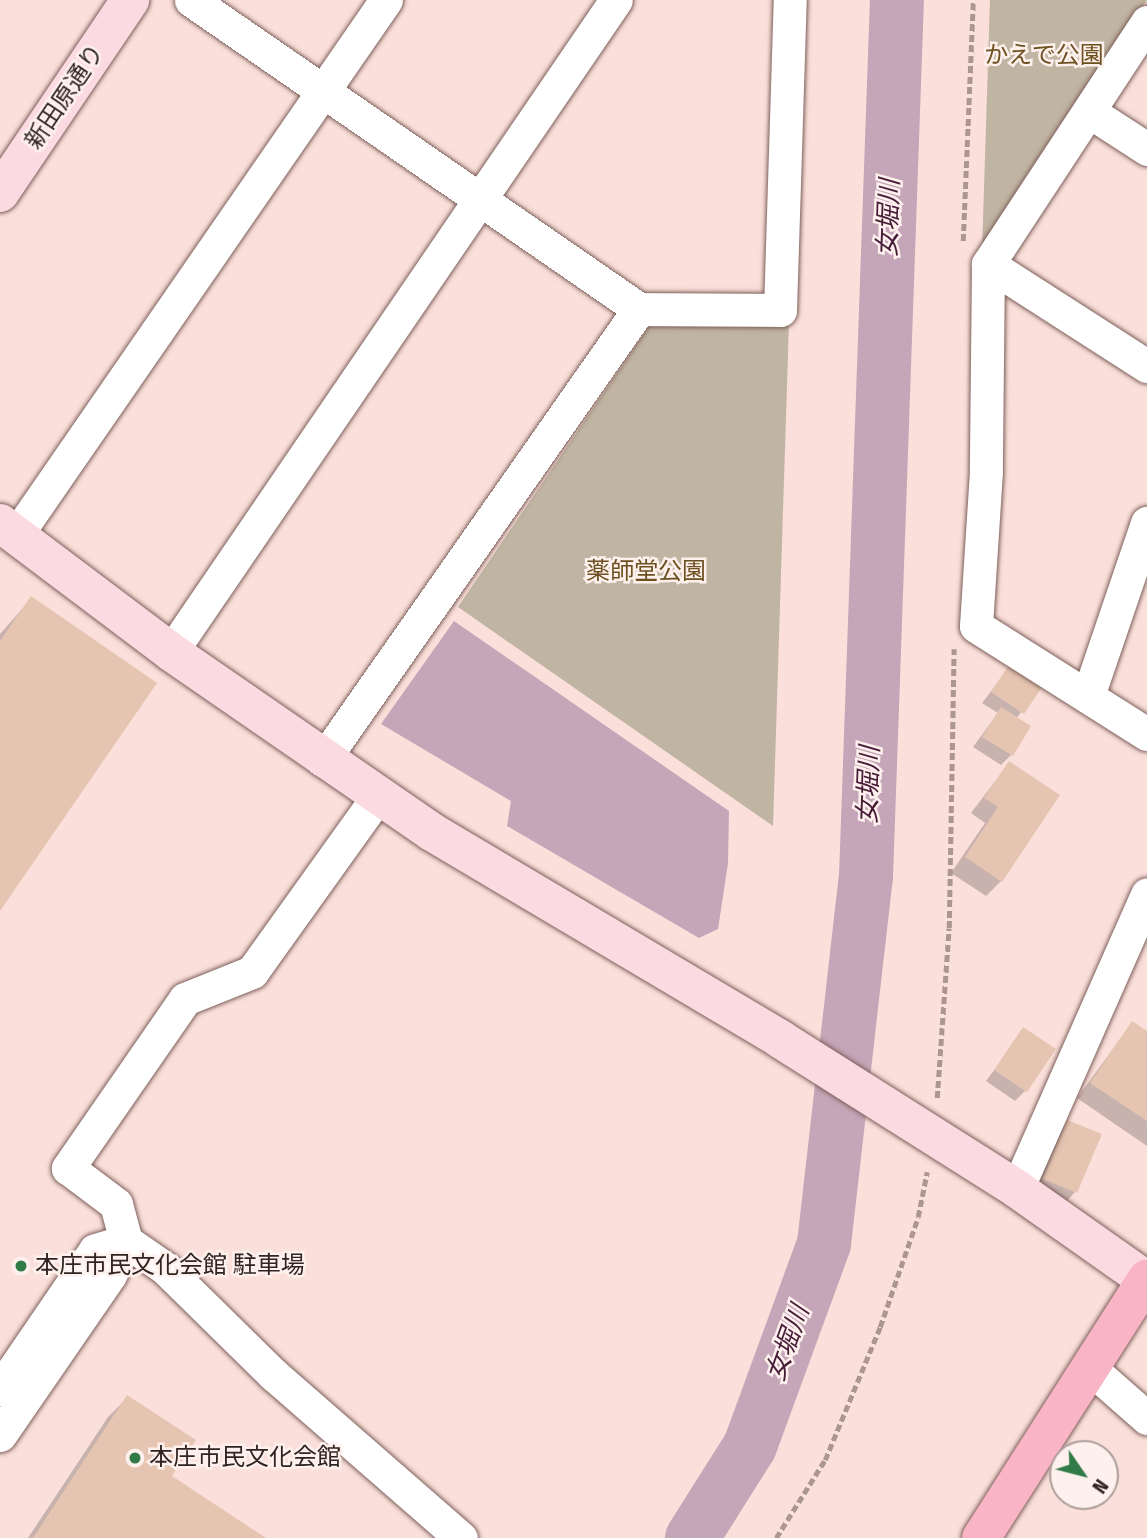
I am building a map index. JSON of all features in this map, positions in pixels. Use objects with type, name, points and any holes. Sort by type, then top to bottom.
[{"type":"main road","points":[[981,1538],[1146,1279]]},
{"type":"street","name":"新田原通り","points":[[0,193],[130,0]]},
{"type":"street","points":[[191,0],[481,197],[639,309],[780,310],[790,0]]},
{"type":"street","points":[[386,0],[325,90],[8,528],[171,652],[377,796],[780,1039],[1017,1189],[1146,1279]]},
{"type":"street","points":[[171,652],[616,0]]},
{"type":"street","points":[[1147,22],[1090,112],[976,254],[986,471],[976,626],[1147,734]]},
{"type":"street","points":[[1090,112],[1147,149]]},
{"type":"street","points":[[976,254],[1147,366]]},
{"type":"street","points":[[323,760],[639,309]]},
{"type":"street","points":[[1088,696],[1147,523]]},
{"type":"street","points":[[377,796],[252,972],[185,999],[68,1168],[116,1205],[126,1241],[165,1268],[274,1375],[461,1538]]},
{"type":"street","points":[[1017,1189],[1147,894]]},
{"type":"street","points":[[0,1389],[95,1250],[126,1241]]},
{"type":"street","points":[[0,1435],[110,1275],[126,1241]]},
{"type":"street","points":[[1090,1368],[1147,1418]]},
{"type":"path","points":[[973,0],[976,254]]},
{"type":"path","points":[[776,1538],[825,1460],[880,1327],[918,1217],[949,928],[954,641]]},
{"type":"green space","name":"かえで公園","points":[[990,0],[1147,0],[982,251]]},
{"type":"green space","name":"薬師堂公園","points":[[654,319],[789,322],[773,826],[458,607]]},
{"type":"shaded area","points":[[454,621],[729,811],[728,863],[718,929],[699,938],[507,826],[511,801],[381,724]]},
{"type":"building","points":[[31,596],[157,683],[0,911],[0,641]]},
{"type":"building","points":[[1011,662],[1044,684],[1024,714],[991,692]]},
{"type":"building","points":[[1001,707],[1031,726],[1013,756],[982,737]]},
{"type":"building","points":[[1009,761],[1060,795],[1002,882],[965,857],[998,807],[984,798]]},
{"type":"building","points":[[1132,1021],[1147,1031],[1147,1121],[1090,1083]]},
{"type":"building","points":[[1023,1027],[1056,1049],[1027,1092],[994,1070]]},
{"type":"building","points":[[1067,1120],[1102,1134],[1077,1193],[1043,1179]]},
{"type":"building","name":"本庄市民文化会館","points":[[127,1395],[196,1440],[172,1476],[266,1538],[33,1538]]},
{"type":"waterway","name":"女堀川","points":[[692,1538],[750,1446],[824,1244],[866,877],[897,0]]},
{"type":"place","name":"本庄市民文化会館 駐車場","points":[[21,1266]]},
{"type":"place","name":"本庄市民文化会館","points":[[135,1458]]}]
